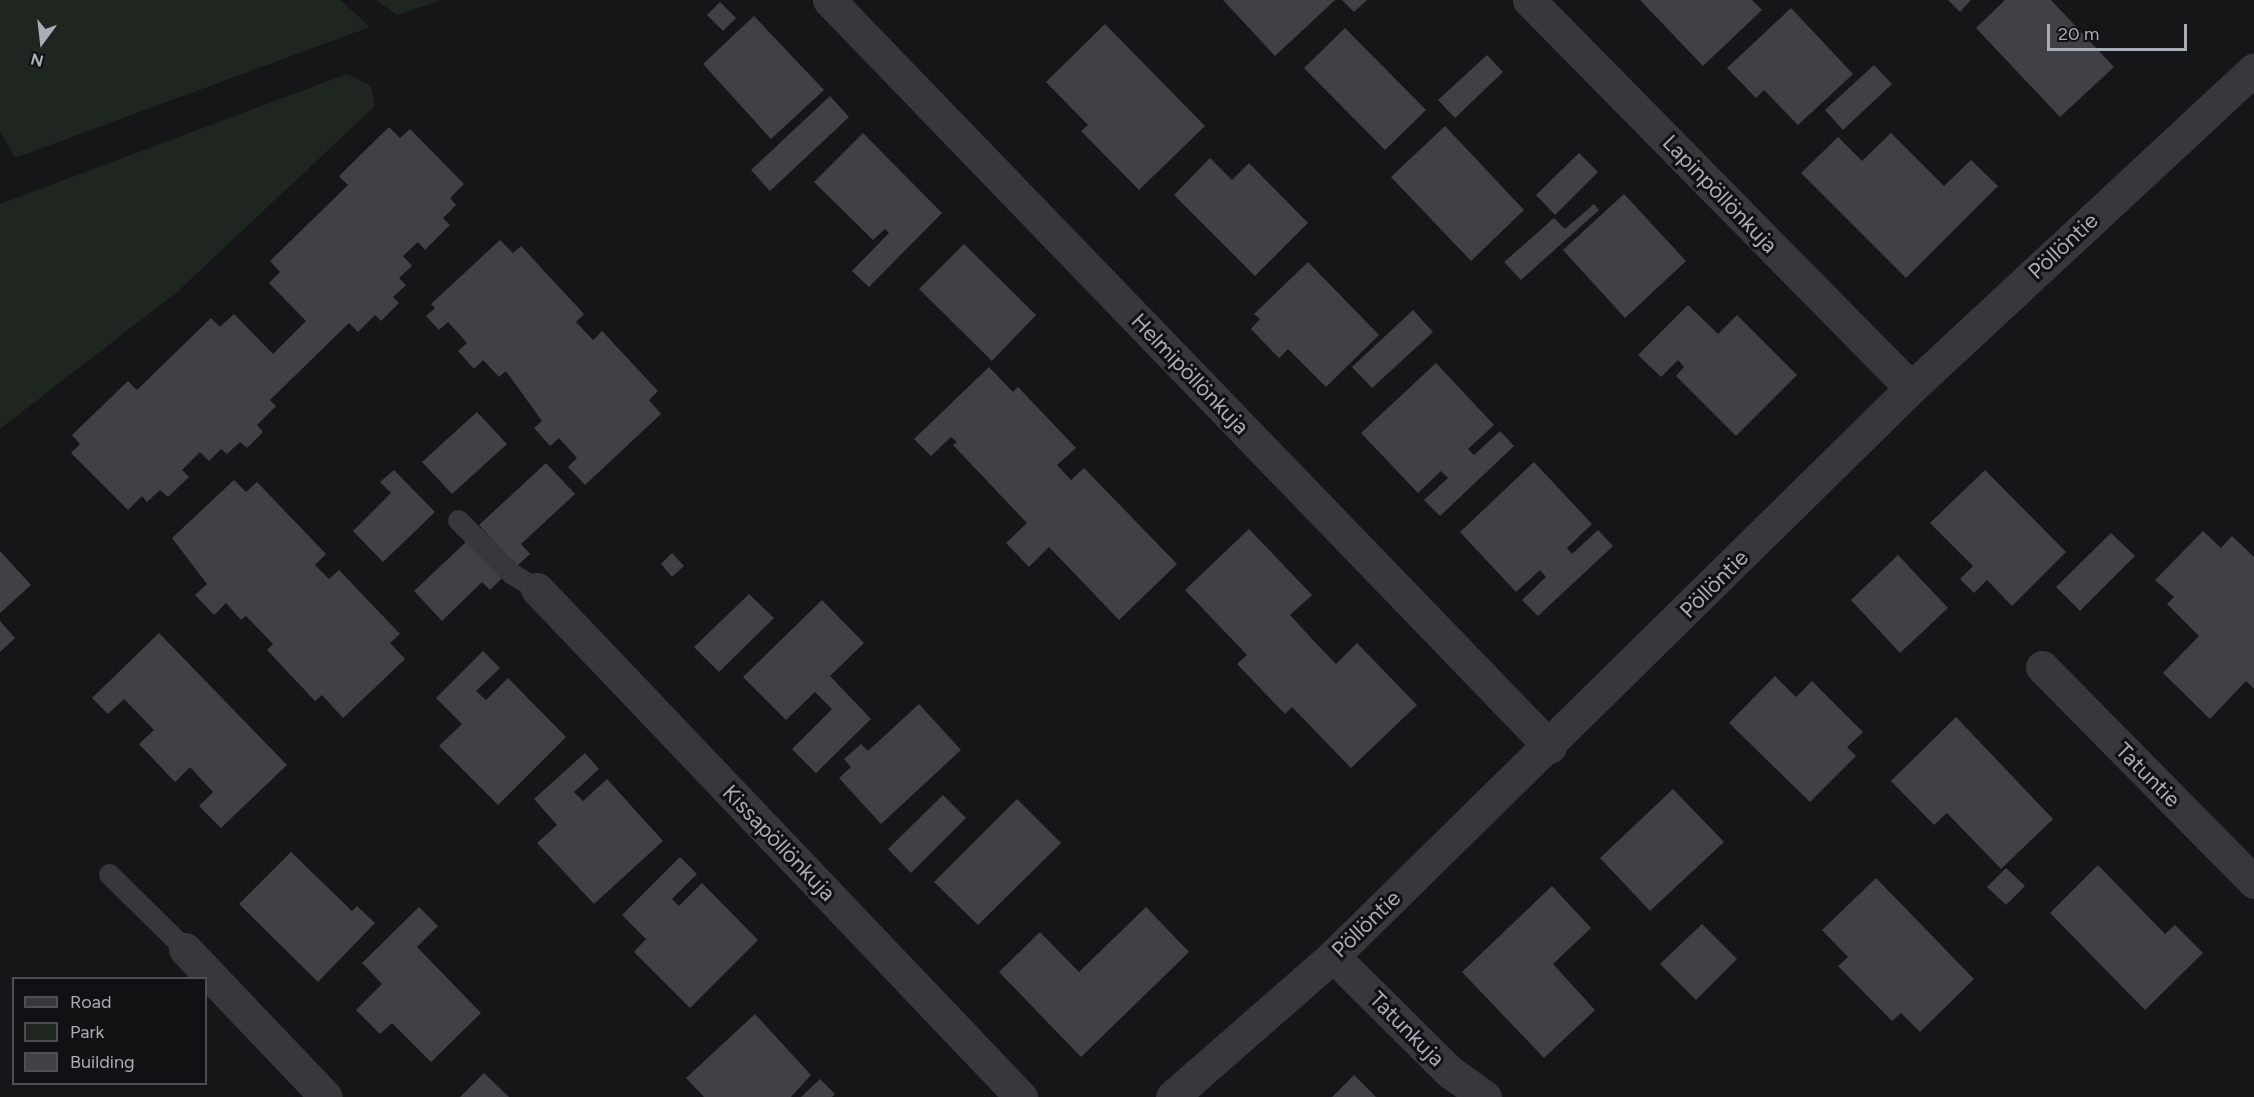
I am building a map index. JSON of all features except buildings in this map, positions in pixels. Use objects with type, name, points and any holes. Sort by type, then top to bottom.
[{"type":"street","name":"Helmipöllönkuja","points":[[829,0],[1550,747]]},
{"type":"street","name":"Lapinpöllönkuja","points":[[1529,0],[1911,388]]},
{"type":"street","name":"Pöllöntie","points":[[1172,1097],[1333,956],[1550,747],[1911,388],[2254,69]]},
{"type":"street","name":"Kissapöllönkuja","points":[[537,589],[1021,1097]]},
{"type":"street","name":"Tatuntie","points":[[2042,667],[2254,882]]},
{"type":"street","points":[[185,949],[326,1097]]},
{"type":"street","name":"Tatunkuja","points":[[1333,956],[1450,1072],[1485,1097]]},
{"type":"lane","points":[[458,520],[511,573],[537,589]]},
{"type":"lane","points":[[109,874],[185,949]]},
{"type":"green space","points":[[0,0],[340,0],[370,27],[15,158],[0,131]]},
{"type":"green space","points":[[376,0],[442,0],[397,15]]},
{"type":"green space","points":[[347,74],[371,86],[375,106],[177,292],[0,429],[0,204]]}]
